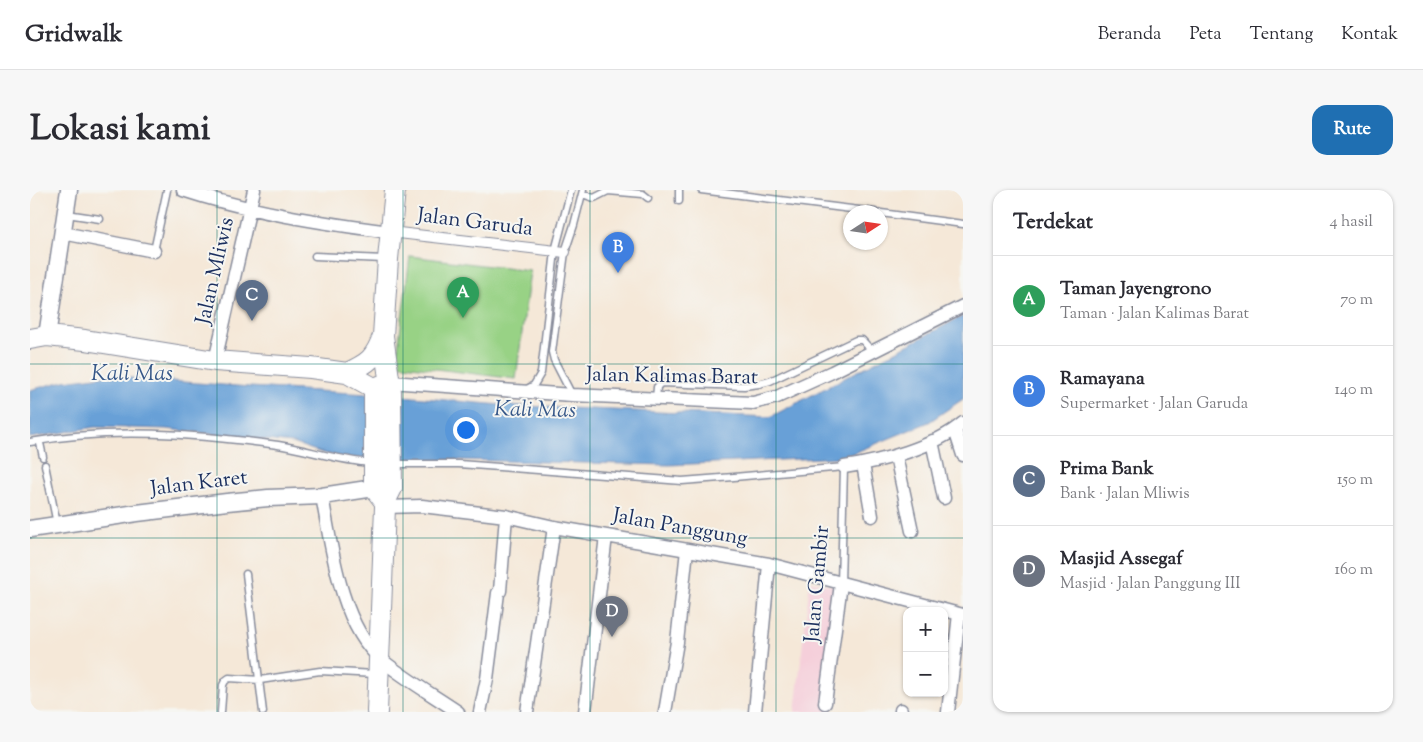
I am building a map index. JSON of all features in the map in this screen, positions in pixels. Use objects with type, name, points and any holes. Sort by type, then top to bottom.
[{"type":"main road","points":[[377,712],[380,667],[381,499],[392,488],[382,462],[382,388],[388,259],[395,190]]},
{"type":"main road","points":[[348,373],[369,361],[377,352],[383,336]]},
{"type":"main road","points":[[38,337],[85,340],[215,361],[311,368],[348,373],[382,388]]},
{"type":"street","points":[[38,337],[63,233],[69,190]]},
{"type":"street","points":[[183,190],[251,208],[313,221],[390,232]]},
{"type":"street","name":"Jalan Mliwis","points":[[215,361],[254,190]]},
{"type":"street","name":"Jalan Garuda","points":[[390,232],[560,252]]},
{"type":"street","points":[[63,233],[154,251]]},
{"type":"street","name":"Jalan Kalimas Barat","points":[[382,388],[523,391],[572,395],[753,402],[776,397],[832,372],[963,306]]},
{"type":"street","points":[[844,467],[896,456],[932,441],[959,426],[963,455]]},
{"type":"street","points":[[932,441],[944,498]]},
{"type":"street","points":[[896,456],[912,531]]},
{"type":"street","points":[[862,464],[872,516]]},
{"type":"street","points":[[322,496],[343,592],[352,618],[380,667],[458,712]]},
{"type":"street","name":"Jalan Karet","points":[[30,529],[137,513],[268,498],[322,496],[381,499]]},
{"type":"street","name":"Jalan Panggung","points":[[381,499],[506,516],[554,527],[769,564],[961,614]]},
{"type":"street","points":[[480,712],[487,679],[498,593],[500,591],[506,516]]},
{"type":"street","points":[[527,712],[554,527]]},
{"type":"street","points":[[585,712],[606,536]]},
{"type":"street","points":[[665,712],[677,642],[687,550]]},
{"type":"street","points":[[755,712],[769,564]]},
{"type":"street","name":"Jalan Gambir","points":[[825,703],[841,584]]},
{"type":"street","points":[[948,712],[961,614]]},
{"type":"lane","points":[[154,251],[167,190]]},
{"type":"lane","name":"Jalan Garuda","points":[[523,391],[534,385],[541,373],[571,190]]},
{"type":"lane","points":[[679,190],[679,201]]},
{"type":"lane","points":[[702,190],[843,208]]},
{"type":"lane","points":[[582,192],[594,198],[608,191],[643,194],[648,198]]},
{"type":"lane","name":"Jalan Garuda","points":[[572,395],[554,360],[552,352],[560,252],[582,192]]},
{"type":"lane","points":[[66,214],[100,220]]},
{"type":"lane","points":[[888,214],[963,224]]},
{"type":"lane","points":[[315,256],[388,259]]},
{"type":"lane","points":[[656,399],[657,387],[662,383],[752,385],[770,381],[856,340],[862,340],[872,351]]},
{"type":"lane","points":[[30,442],[62,436],[116,432],[216,439],[280,446],[328,456],[382,462],[459,464],[682,481],[844,467]]},
{"type":"lane","points":[[40,443],[43,457]]},
{"type":"lane","points":[[44,465],[57,525]]},
{"type":"lane","name":"Jalan Gambir","points":[[841,584],[844,467]]},
{"type":"lane","points":[[246,574],[263,712]]},
{"type":"lane","points":[[221,712],[223,685],[230,678],[260,680],[320,670],[380,667]]},
{"type":"shaded area","points":[[810,581],[838,587],[831,712],[795,712]]},
{"type":"green space","points":[[410,256],[530,271],[516,379],[396,364]]},
{"type":"water","name":"Kali Mas","points":[[963,316],[963,399],[929,422],[844,457],[669,465],[461,460],[402,461],[342,457],[322,453],[293,443],[166,429],[95,427],[30,438],[30,390],[64,381],[104,376],[402,396],[501,405],[770,417]]},
{"type":"place","name":"Ramayana","points":[[618,273]]},
{"type":"place","name":"Taman Jayengrono","points":[[463,318]]},
{"type":"place","name":"Prima Bank","points":[[252,321]]},
{"type":"place","name":"Masjid Assegaf","points":[[612,637]]}]
